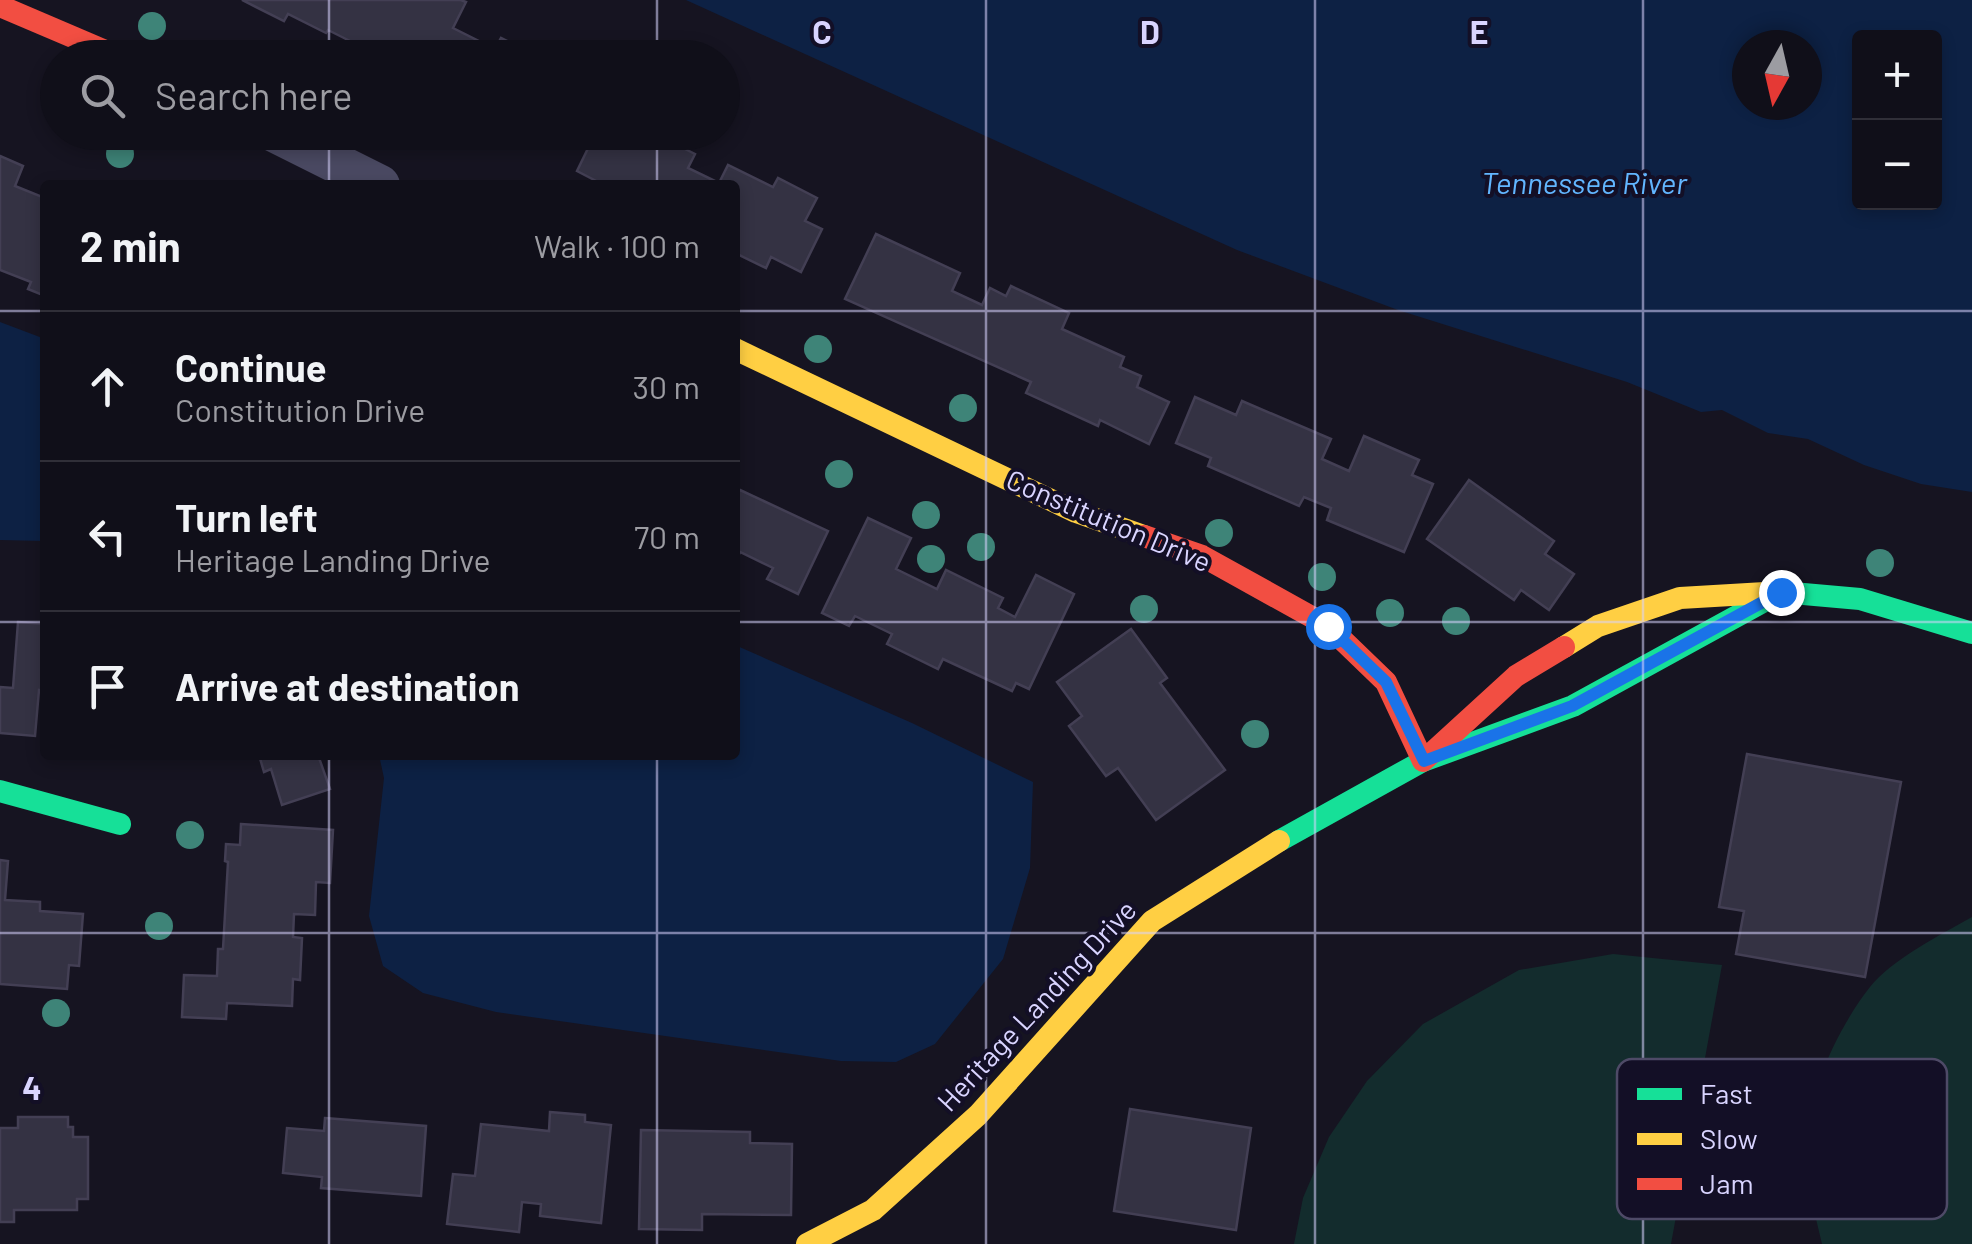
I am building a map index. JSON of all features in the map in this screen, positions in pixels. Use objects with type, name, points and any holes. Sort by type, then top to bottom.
[{"type":"street","points":[[0,6],[80,40]]},
{"type":"street","points":[[310,150],[370,180]]},
{"type":"street","name":"Constitution Drive","points":[[740,352],[1076,512],[1202,556],[1328,626],[1386,682],[1424,761]]},
{"type":"street","name":"Heritage Landing Drive","points":[[1424,761],[1516,676],[1598,626],[1680,598],[1781,592],[1860,599],[1972,633]]},
{"type":"street","name":"Heritage Landing Drive","points":[[807,1244],[872,1210],[978,1115],[1152,921],[1312,820],[1424,761],[1572,706],[1781,592]]},
{"type":"street","points":[[0,791],[120,824]]},
{"type":"green space","points":[[1972,917],[1972,1244],[1822,1244],[1816,1219],[1947,1219],[1947,1059],[1828,1059],[1870,987],[1918,948]]},
{"type":"green space","points":[[1613,954],[1722,965],[1705,1059],[1617,1059],[1617,1219],[1676,1219],[1671,1244],[1294,1244],[1303,1198],[1329,1137],[1367,1081],[1423,1024],[1519,970]]},
{"type":"water","name":"Tennessee River","points":[[686,0],[1972,0],[1972,492],[1921,484],[1864,465],[1808,439],[1768,433],[1722,410],[1701,412],[1627,382],[1398,310],[1237,250]]},
{"type":"water","points":[[0,322],[40,337],[40,541],[0,540]]},
{"type":"water","points":[[740,647],[912,723],[1033,782],[1030,868],[1003,959],[935,1044],[896,1062],[841,1061],[496,1012],[423,993],[383,966],[369,916],[384,778],[380,760],[740,760]]},
{"type":"building","points":[[242,0],[461,0],[466,2],[453,28],[477,40],[348,40],[288,14],[284,21]]},
{"type":"building","points":[[587,150],[687,150],[695,154],[688,168],[713,180],[594,180],[577,171]]},
{"type":"building","points":[[0,156],[23,166],[15,186],[40,196],[40,294],[28,289],[31,282],[0,270]]},
{"type":"building","points":[[728,165],[773,187],[778,178],[817,198],[805,221],[822,229],[801,272],[771,257],[766,268],[740,255],[740,180],[720,180]]},
{"type":"building","points":[[876,234],[960,273],[952,291],[982,305],[990,288],[1006,296],[1011,286],[1069,313],[1062,329],[1124,357],[1120,367],[1141,376],[1137,387],[1169,402],[1149,444],[1100,420],[1098,426],[1026,393],[1031,382],[845,299]]},
{"type":"building","points":[[1195,397],[1236,415],[1242,401],[1331,439],[1322,459],[1349,471],[1364,436],[1419,460],[1412,475],[1433,484],[1404,552],[1327,520],[1331,508],[1304,497],[1299,506],[1208,466],[1211,458],[1176,443]]},
{"type":"building","points":[[1469,480],[1554,541],[1545,554],[1574,574],[1549,610],[1521,590],[1514,600],[1427,539]]},
{"type":"building","points":[[740,490],[828,531],[798,594],[767,579],[773,568],[740,552]]},
{"type":"building","points":[[868,518],[911,538],[896,569],[937,589],[946,570],[1003,598],[998,608],[1015,617],[1036,575],[1074,594],[1029,689],[1016,683],[1012,691],[943,659],[938,669],[887,644],[892,634],[855,616],[849,626],[822,613]]},
{"type":"building","points":[[18,622],[40,624],[35,736],[0,733],[0,687],[13,688]]},
{"type":"building","points":[[1131,629],[1167,678],[1160,683],[1225,770],[1156,820],[1118,768],[1106,776],[1069,726],[1082,716],[1057,682]]},
{"type":"building","points":[[1747,754],[1901,782],[1865,977],[1736,954],[1744,911],[1719,907]]},
{"type":"building","points":[[260,760],[320,760],[330,789],[282,805],[271,769],[264,772]]},
{"type":"building","points":[[241,824],[333,830],[330,883],[316,882],[315,915],[294,914],[293,937],[302,938],[300,980],[293,979],[292,1006],[227,1003],[226,1019],[182,1017],[184,975],[217,976],[218,949],[223,949],[226,844],[240,845]]},
{"type":"building","points":[[0,860],[8,861],[5,900],[40,902],[40,911],[83,914],[79,966],[69,965],[67,989],[0,984]]},
{"type":"building","points":[[1130,1109],[1251,1128],[1236,1230],[1114,1211]]},
{"type":"building","points":[[550,1112],[585,1115],[585,1122],[611,1125],[601,1223],[540,1216],[541,1204],[522,1202],[519,1232],[447,1224],[453,1174],[475,1176],[481,1124],[549,1131]]},
{"type":"building","points":[[18,1117],[68,1117],[73,1137],[88,1137],[88,1199],[77,1199],[77,1210],[14,1210],[14,1222],[0,1222],[0,1128],[18,1128]]},
{"type":"building","points":[[325,1118],[426,1126],[421,1196],[321,1188],[322,1177],[283,1173],[287,1128],[324,1131]]},
{"type":"building","points":[[641,1130],[750,1132],[750,1143],[792,1144],[791,1215],[702,1214],[702,1230],[639,1229]]},
{"type":"traffic: fast","points":[[1279,841],[1423,761],[1573,706],[1781,592],[1860,599],[1972,633]]},
{"type":"traffic: fast","points":[[0,791],[120,824]]},
{"type":"traffic: slow","points":[[740,351],[1076,512],[1144,536]]},
{"type":"traffic: slow","points":[[1564,647],[1598,626],[1680,598],[1765,593]]},
{"type":"traffic: slow","points":[[807,1244],[873,1210],[978,1115],[1152,921],[1279,841]]},
{"type":"traffic: jam","points":[[0,6],[80,40]]},
{"type":"traffic: jam","points":[[1144,536],[1202,556],[1328,626],[1386,682],[1423,761],[1516,676],[1564,647]]},
{"type":"route","points":[[1328,626],[1386,682],[1424,761],[1572,706],[1781,592]]}]
